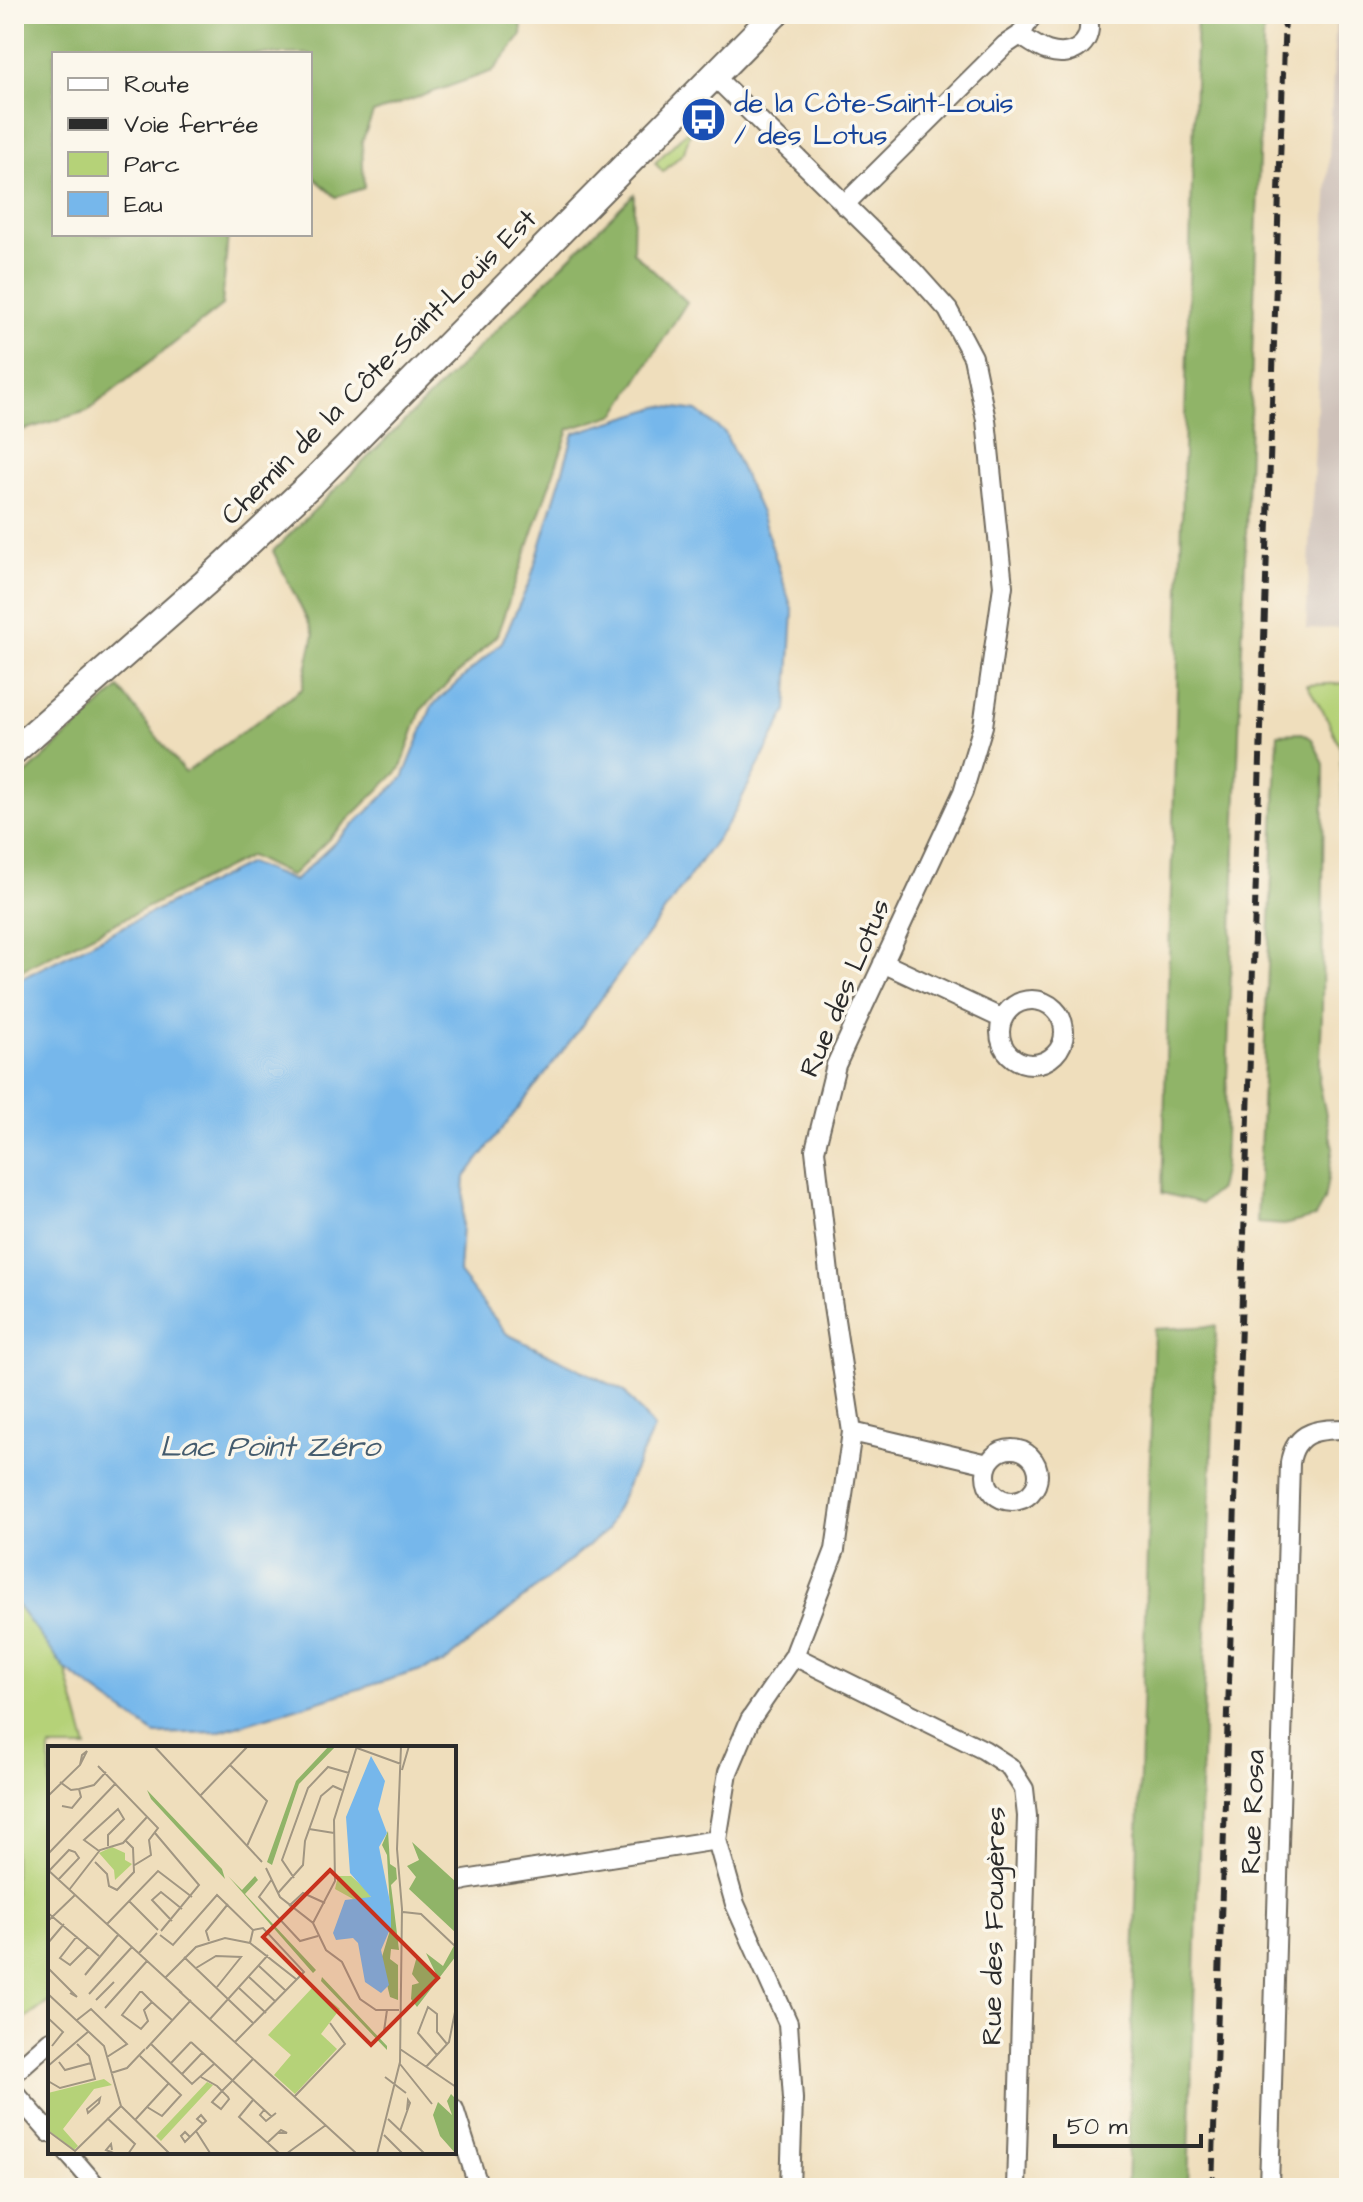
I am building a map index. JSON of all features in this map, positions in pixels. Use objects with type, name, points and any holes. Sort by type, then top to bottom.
[{"type":"street","name":"Chemin de la Côte-Saint-Louis Est","points":[[14,751],[189,598],[303,492],[775,14]]},
{"type":"street","points":[[844,205],[1005,45],[1020,35],[1033,14]]},
{"type":"street","points":[[1020,35],[1045,50],[1069,54],[1079,49],[1087,39],[1090,27],[1087,14]]},
{"type":"street","name":"Rue des Lotus","points":[[714,76],[914,272],[948,310],[973,357],[986,420],[1003,586],[983,726],[963,792],[836,1065],[815,1150],[832,1300],[852,1432],[835,1550],[794,1656],[750,1720],[728,1772],[717,1840],[735,1904],[788,2023],[793,2099],[790,2188]]},
{"type":"street","points":[[883,963],[1003,1019]]},
{"type":"street","name":"Rue Rosa","points":[[1269,2188],[1290,1463],[1299,1440],[1314,1431],[1349,1429]]},
{"type":"street","points":[[852,1432],[988,1464]]},
{"type":"street","name":"Rue des Fougères","points":[[794,1656],[984,1750],[1010,1767],[1024,1789],[1027,1816],[1026,1887],[1016,2188]]},
{"type":"street","points":[[456,1883],[717,1840]]},
{"type":"street","points":[[14,2073],[48,2043]]},
{"type":"street","points":[[14,2092],[48,2131]]},
{"type":"street","points":[[456,2115],[479,2188]]},
{"type":"street","points":[[69,2154],[98,2188]]},
{"type":"shaded area","points":[[1336,14],[1349,14],[1349,628],[1306,629]]},
{"type":"green space","points":[[14,14],[521,14],[522,35],[493,71],[373,113],[362,142],[364,188],[336,197],[312,176],[312,52],[52,52],[52,236],[228,236],[222,306],[87,411],[14,433]]},
{"type":"green space","points":[[1197,14],[1264,14],[1224,1166],[1219,1189],[1202,1203],[1162,1193]]},
{"type":"green space","points":[[692,126],[684,152],[663,172],[655,163]]},
{"type":"green space","points":[[634,194],[633,252],[687,302],[616,414],[569,429],[497,635],[421,710],[401,768],[291,876],[250,856],[14,974],[14,785],[119,688],[185,773],[302,689],[314,634],[273,551]]},
{"type":"green space","points":[[1349,683],[1349,931],[1340,748],[1307,685]]},
{"type":"green space","points":[[1302,733],[1312,739],[1324,764],[1319,1082],[1333,1148],[1324,1201],[1315,1217],[1284,1225],[1257,1223],[1278,734]]},
{"type":"green space","points":[[1216,1326],[1188,2188],[1127,2188],[1154,1329]]},
{"type":"green space","points":[[14,1601],[66,1670],[86,1746],[48,1746],[48,2002],[14,2027]]},
{"type":"water","name":"Lac Point Zéro","points":[[662,406],[697,411],[725,433],[761,513],[793,612],[787,710],[731,819],[575,1035],[465,1177],[459,1273],[507,1334],[624,1391],[654,1428],[606,1531],[444,1663],[217,1732],[155,1734],[66,1670],[14,1601],[14,982],[249,863],[294,881],[403,778],[432,706],[502,642],[530,581],[574,433]]},
{"type":"railway","points":[[1212,2188],[1285,14]]},
{"type":"place","name":"de la Côte-Saint-Louis / des Lotus","points":[[703,119]]}]
